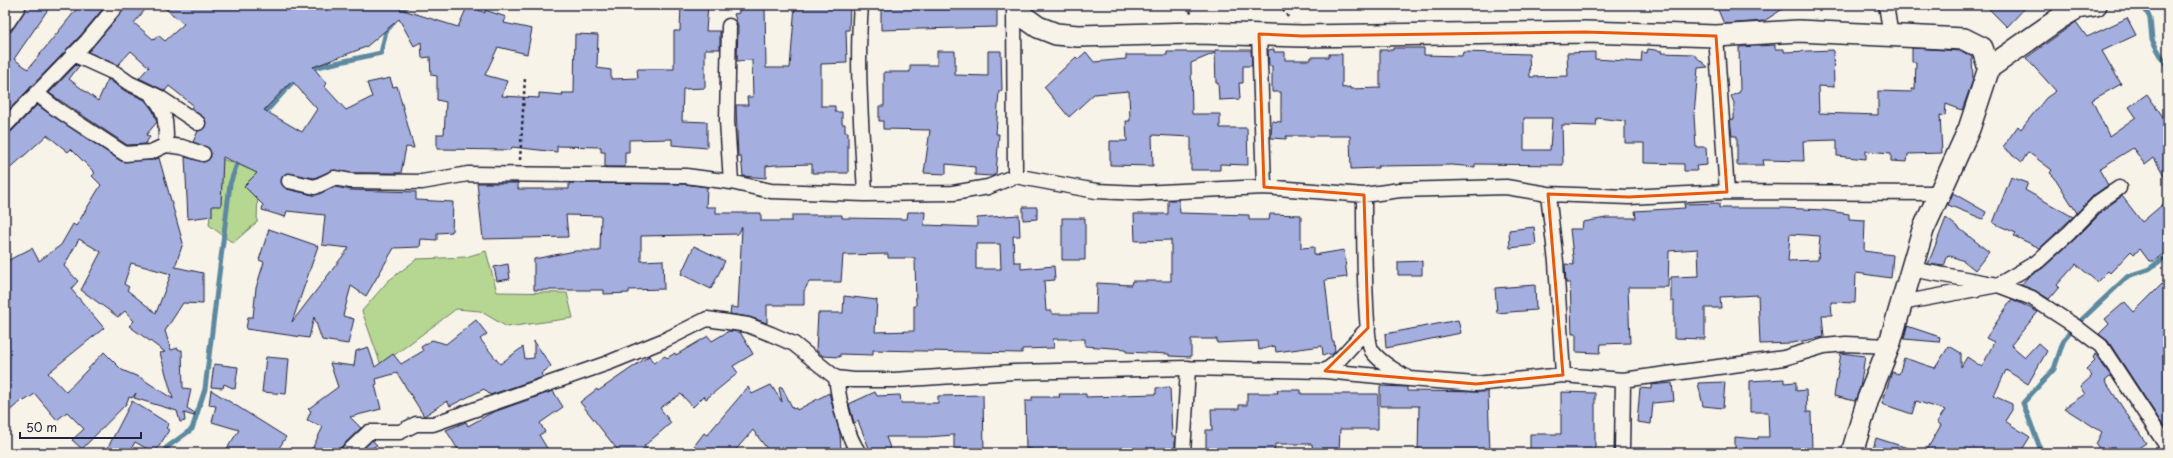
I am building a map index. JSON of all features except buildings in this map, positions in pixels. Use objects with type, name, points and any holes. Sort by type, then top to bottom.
[{"type":"street","points":[[5,20],[15,5]]},
{"type":"street","points":[[5,126],[117,5]]},
{"type":"street","points":[[861,5],[859,36],[865,194]]},
{"type":"street","points":[[1015,5],[1015,176]]},
{"type":"street","points":[[1015,5],[1024,17],[1038,27],[1056,34],[1259,34],[1302,36],[1585,32],[1716,36],[1798,31],[1891,36],[1930,36],[1964,39],[1982,48],[1989,68]]},
{"type":"street","points":[[1886,5],[1891,36]]},
{"type":"street","points":[[1852,453],[1868,399],[1889,346],[1923,230],[1969,129],[1989,68],[2060,18],[2077,8],[2096,5]]},
{"type":"street","points":[[729,26],[727,121],[731,182]]},
{"type":"street","points":[[1259,34],[1264,187]]},
{"type":"street","points":[[1716,36],[1727,192]]},
{"type":"street","points":[[73,54],[115,73],[129,83],[159,97],[198,123]]},
{"type":"street","points":[[146,91],[162,109],[165,120],[166,145]]},
{"type":"street","points":[[36,93],[61,112],[125,154],[151,152],[166,145],[182,147],[203,154]]},
{"type":"street","points":[[289,182],[315,187],[334,178],[351,181],[422,182],[468,174],[519,173],[686,176],[731,182],[771,191],[865,194],[953,193],[988,187],[1015,176],[1096,191],[1140,193],[1264,187],[1364,195],[1400,190],[1506,187],[1548,194],[1629,197],[1727,192],[1940,193]]},
{"type":"street","points":[[1901,303],[1998,285],[2037,262],[2100,202],[2119,188]]},
{"type":"street","points":[[1548,194],[1556,262],[1563,375]]},
{"type":"street","points":[[1364,195],[1368,328],[1371,350],[1388,366],[1410,380]]},
{"type":"street","points":[[1911,270],[1998,285],[2032,298],[2076,326],[2101,346],[2168,448]]},
{"type":"street","points":[[347,453],[369,432],[400,432],[416,424],[433,424],[608,362],[665,340],[707,319],[748,325],[794,344],[836,378],[854,380],[894,380],[1014,372],[1188,368],[1326,371],[1410,380],[1476,384],[1563,375],[1623,380],[1777,359],[1824,346],[1846,344],[1889,346]]},
{"type":"street","points":[[1326,371],[1338,362],[1368,328]]},
{"type":"street","points":[[1183,453],[1188,368]]},
{"type":"street","points":[[836,378],[838,397],[859,453]]},
{"type":"street","points":[[1622,453],[1623,380]]},
{"type":"path","points":[[519,173],[525,78]]},
{"type":"highlighted area","points":[[1585,32],[1716,36],[1727,192],[1629,197],[1548,194],[1563,375],[1476,384],[1325,371],[1368,328],[1364,195],[1264,187],[1259,34],[1302,36]]},
{"type":"green space","points":[[216,157],[263,173],[258,191],[257,222],[233,243],[209,225]]},
{"type":"green space","points":[[486,251],[497,292],[567,293],[573,318],[507,327],[480,311],[456,309],[381,365],[362,311],[388,281],[417,259],[466,257]]},
{"type":"waterway","points":[[399,15],[408,5]]},
{"type":"waterway","points":[[2143,5],[2150,18],[2152,40],[2168,68]]},
{"type":"waterway","points":[[308,69],[381,53],[386,31],[393,23]]},
{"type":"waterway","points":[[263,115],[296,78]]},
{"type":"waterway","points":[[166,453],[166,448],[192,429],[205,389],[230,184],[239,158]]},
{"type":"waterway","points":[[2042,453],[2023,403],[2054,369],[2064,339],[2075,326],[2128,276],[2149,269],[2168,255]]}]
